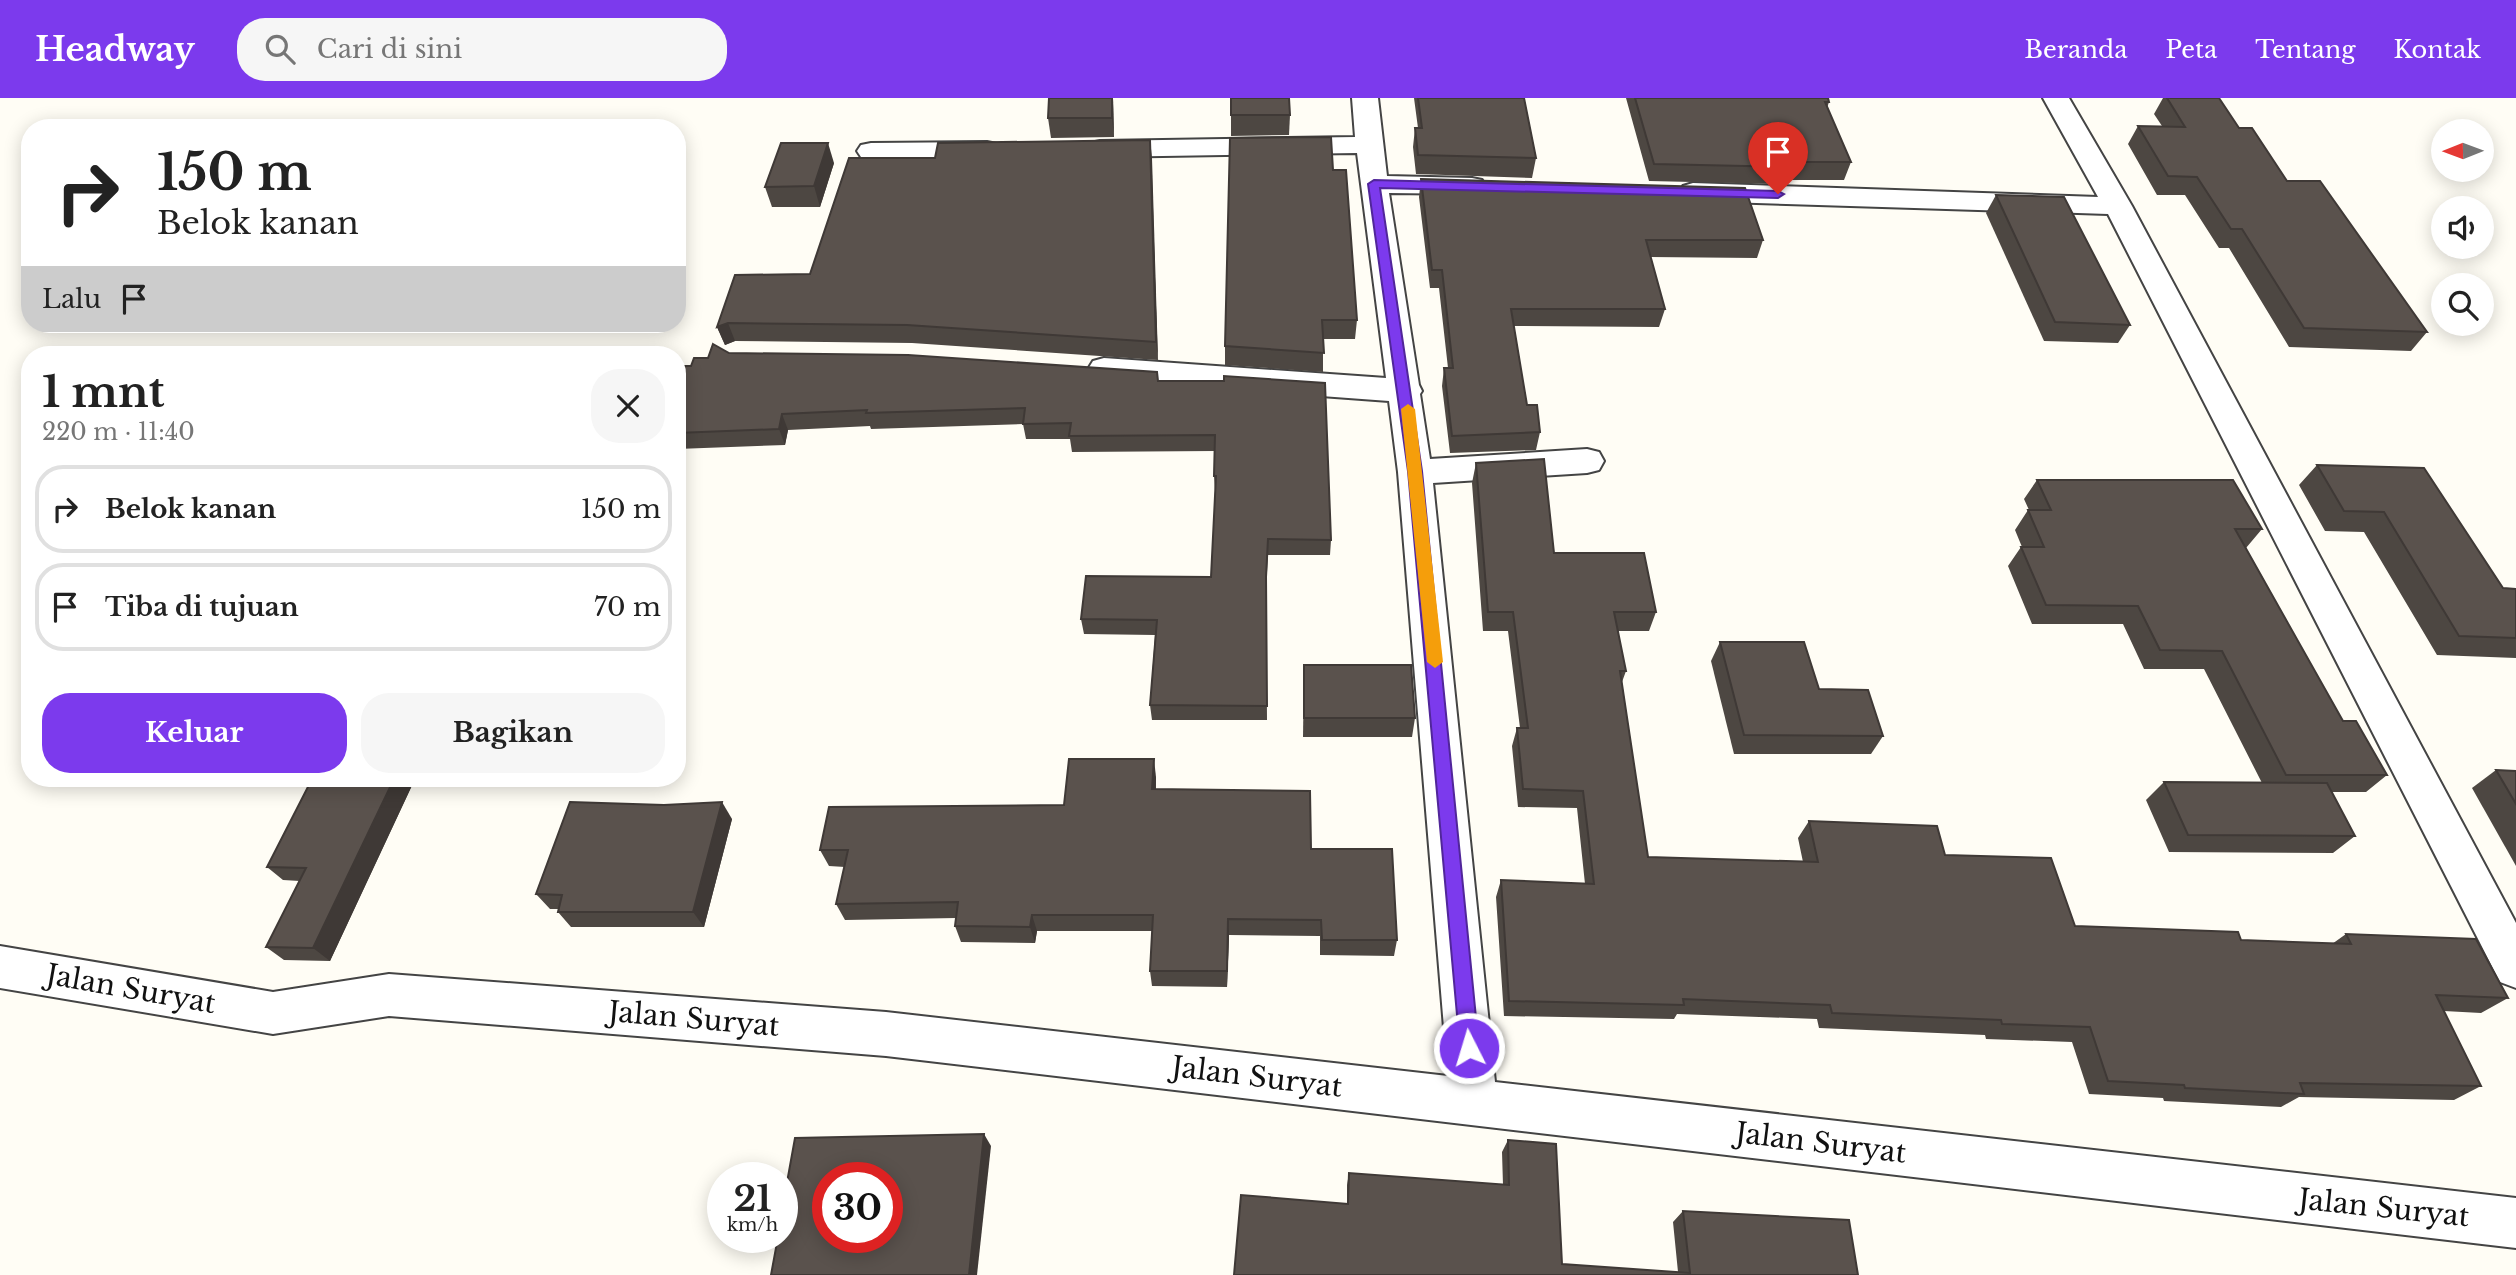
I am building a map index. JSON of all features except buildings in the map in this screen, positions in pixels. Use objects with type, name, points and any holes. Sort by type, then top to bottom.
[{"type":"street","points":[[1365,98],[1374,184],[1406,391],[1415,471],[1474,1102]]},
{"type":"street","points":[[2056,98],[2118,206],[2516,967]]},
{"type":"street","points":[[1079,150],[1371,145]]},
{"type":"street","points":[[871,151],[1010,150]]},
{"type":"street","points":[[1374,184],[1496,187]]},
{"type":"street","points":[[1672,191],[2118,206]]},
{"type":"street","points":[[1073,367],[1406,391]]},
{"type":"street","points":[[1415,471],[1587,461]]},
{"type":"street","name":"Jalan Suryat","points":[[0,967],[273,1013],[389,995],[886,1034],[2516,1223]]},
{"type":"slow traffic","points":[[1408,409],[1435,662]]},
{"type":"route","points":[[1469,1048],[1415,471],[1406,391],[1374,184],[1778,194]]}]
